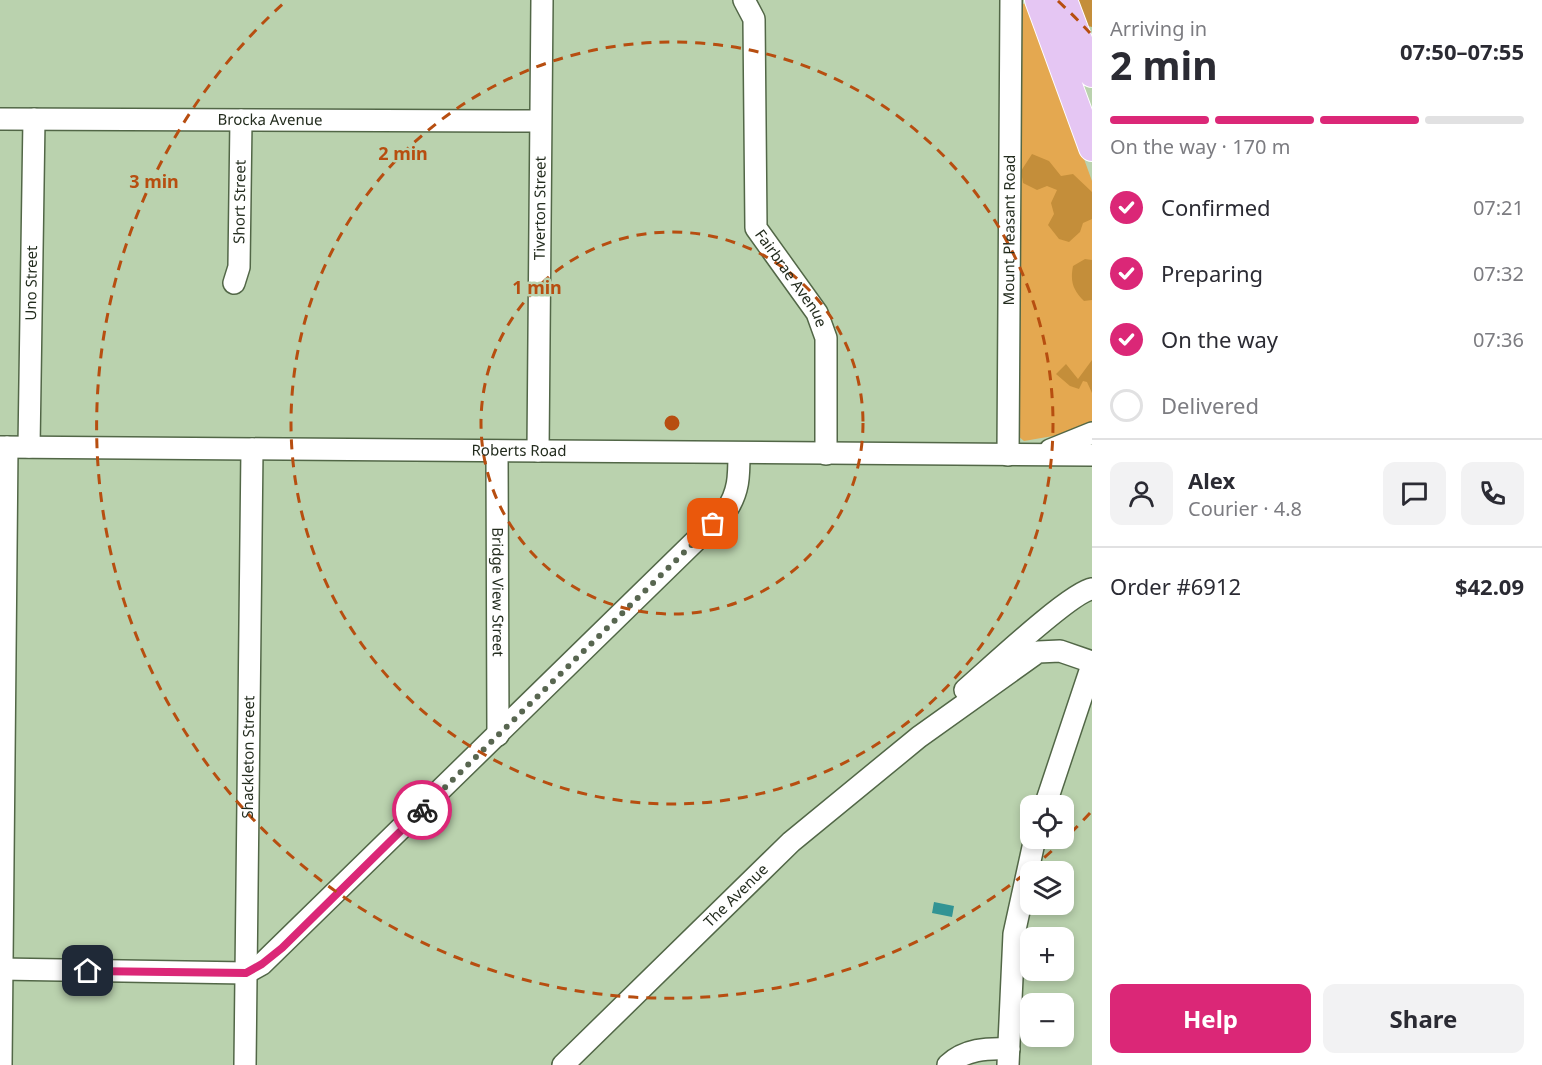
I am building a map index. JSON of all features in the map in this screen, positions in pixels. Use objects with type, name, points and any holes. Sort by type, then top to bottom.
[{"type":"main road","points":[[1064,0],[1092,74]]},
{"type":"main road","points":[[1038,1],[1092,148]]},
{"type":"street","name":"Tiverton Street","points":[[538,451],[542,0]]},
{"type":"street","name":"Fairbrae Avenue","points":[[744,0],[754,19],[756,228],[824,326],[826,338],[826,454]]},
{"type":"street","name":"Mount Pleasant Road","points":[[1008,455],[1011,2]]},
{"type":"street","name":"Brocka Avenue","points":[[0,119],[540,121]]},
{"type":"street","name":"Uno Street","points":[[28,447],[34,119]]},
{"type":"street","name":"Short Street","points":[[234,283],[239,267],[240,120]]},
{"type":"street","name":"Roberts Road","points":[[1038,454],[1092,433]]},
{"type":"street","name":"Roberts Road","points":[[4,447],[1091,455]]},
{"type":"street","points":[[1,1065],[4,447]]},
{"type":"street","name":"Shackleton Street","points":[[245,1065],[252,449]]},
{"type":"street","name":"Bridge View Street","points":[[497,451],[498,735]]},
{"type":"street","points":[[1,969],[246,973],[262,964],[282,948],[726,511],[734,500],[739,485],[739,453]]},
{"type":"street","name":"The Avenue","points":[[919,737],[950,703],[1046,620],[1079,594],[1092,589]]},
{"type":"street","name":"The Avenue","points":[[563,1065],[791,842],[919,737],[1038,652],[1060,651],[1092,664]]},
{"type":"street","points":[[1049,795],[1092,664]]},
{"type":"street","points":[[948,1065],[963,1054],[979,1050],[1008,1057],[1014,934],[1033,849]]},
{"type":"shaded area","points":[[1073,0],[1092,0],[1092,27],[1088,26]]},
{"type":"shaded area","points":[[1021,3],[1028,5],[1092,181],[1092,423],[1070,433],[1024,441],[1018,436]]},
{"type":"shaded area","points":[[1032,154],[1049,161],[1061,176],[1073,174],[1092,192],[1092,219],[1083,223],[1080,232],[1069,242],[1059,239],[1048,225],[1054,214],[1051,203],[1057,190],[1047,186],[1037,190],[1023,183],[1021,171]]},
{"type":"shaded area","points":[[1085,259],[1092,260],[1092,300],[1084,301],[1075,289],[1072,277],[1073,266]]},
{"type":"shaded area","points":[[1092,360],[1092,393],[1087,382],[1083,381],[1079,389],[1070,386],[1056,374],[1066,364],[1078,379]]},
{"type":"water","points":[[934,902],[954,906],[952,917],[932,913]]},
{"type":"way so far","points":[[422,810],[713,524]]},
{"type":"route","points":[[88,971],[246,973],[282,948],[422,810]]}]
